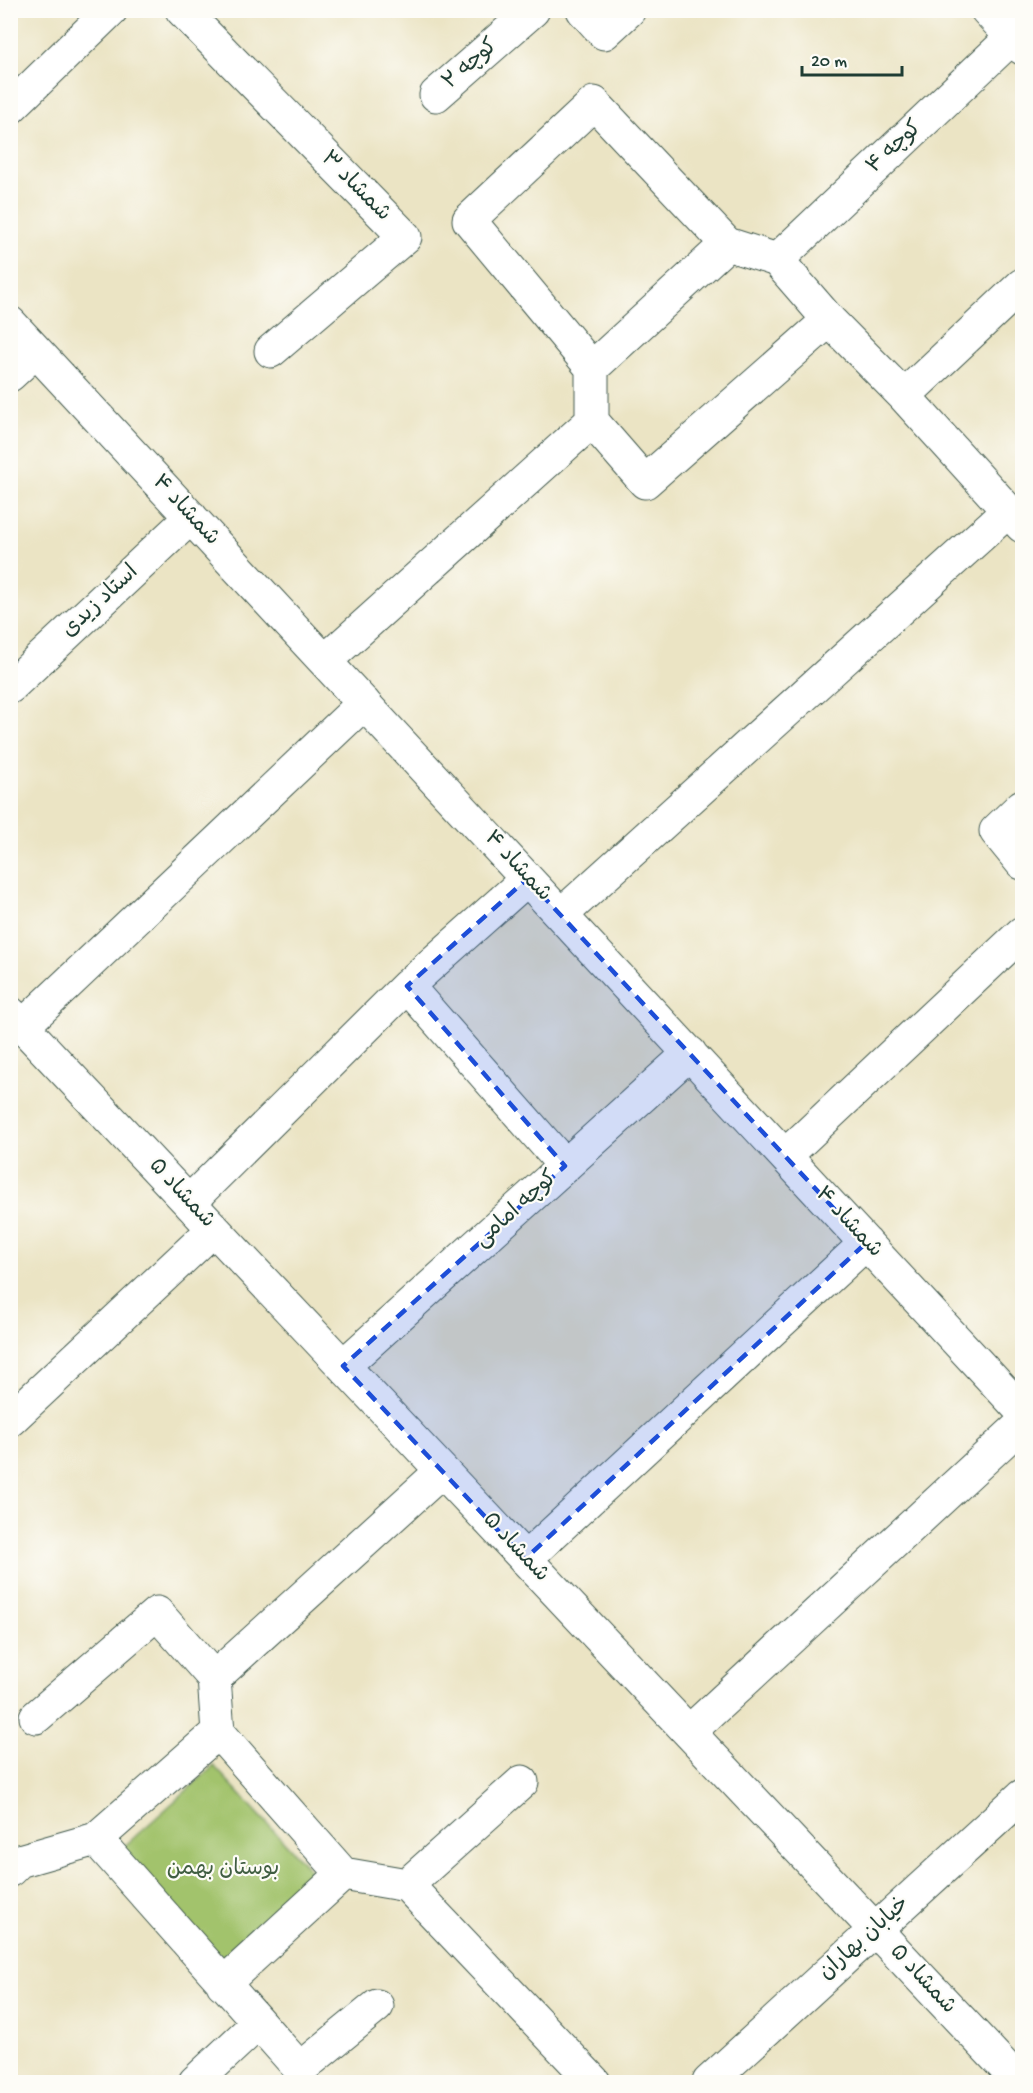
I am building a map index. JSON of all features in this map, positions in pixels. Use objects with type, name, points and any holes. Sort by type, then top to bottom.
[{"type":"street","points":[[10,108],[111,10]]},
{"type":"street","name":"شمشاد ۳","points":[[182,10],[405,237],[271,351]]},
{"type":"street","name":"کوچه ۲","points":[[436,95],[533,10]]},
{"type":"street","points":[[583,10],[604,33],[629,10]]},
{"type":"street","points":[[987,10],[1019,38]]},
{"type":"street","name":"کوچه ۴","points":[[777,260],[1019,38]]},
{"type":"street","points":[[561,915],[1015,519],[904,396],[829,320],[777,260],[727,244],[594,103],[469,220],[592,368],[592,421],[645,482],[829,320]]},
{"type":"street","points":[[592,368],[727,244]]},
{"type":"street","points":[[904,396],[1023,285]]},
{"type":"street","name":"شمشاد ۴","points":[[10,323],[1023,1411]]},
{"type":"street","points":[[10,375],[36,351]]},
{"type":"street","points":[[325,661],[592,421]]},
{"type":"street","name":"استاد زیدی","points":[[10,687],[191,517]]},
{"type":"street","points":[[17,1019],[364,703]]},
{"type":"street","points":[[1023,806],[996,831],[1023,863]]},
{"type":"street","points":[[189,1202],[407,986],[527,879]]},
{"type":"street","points":[[785,1156],[1023,933]]},
{"type":"street","points":[[407,986],[565,1166]]},
{"type":"street","name":"شمشاد ۵","points":[[17,1019],[1019,2082]]},
{"type":"street","name":"کوچه امامی","points":[[343,1366],[690,1053]]},
{"type":"street","points":[[10,1420],[214,1229]]},
{"type":"street","points":[[525,1558],[866,1243]]},
{"type":"street","points":[[688,1732],[1023,1424]]},
{"type":"street","points":[[214,1678],[442,1470]]},
{"type":"street","points":[[36,1717],[157,1613],[214,1678],[218,1732],[343,1874],[407,1885],[594,2082]]},
{"type":"street","points":[[14,1861],[96,1839],[218,1732]]},
{"type":"street","points":[[407,1885],[522,1782]]},
{"type":"street","name":"خیابان بهاران","points":[[709,2082],[1023,1796]]},
{"type":"street","points":[[96,1839],[300,2069],[377,2006]]},
{"type":"street","points":[[224,1984],[343,1874]]},
{"type":"street","points":[[195,2082],[258,2023]]},
{"type":"highlighted area","points":[[527,879],[866,1243],[525,1559],[343,1366],[565,1166],[407,986]]},
{"type":"green space","name":"بوستان بهمن","points":[[214,1766],[315,1875],[220,1962],[120,1850]]}]
